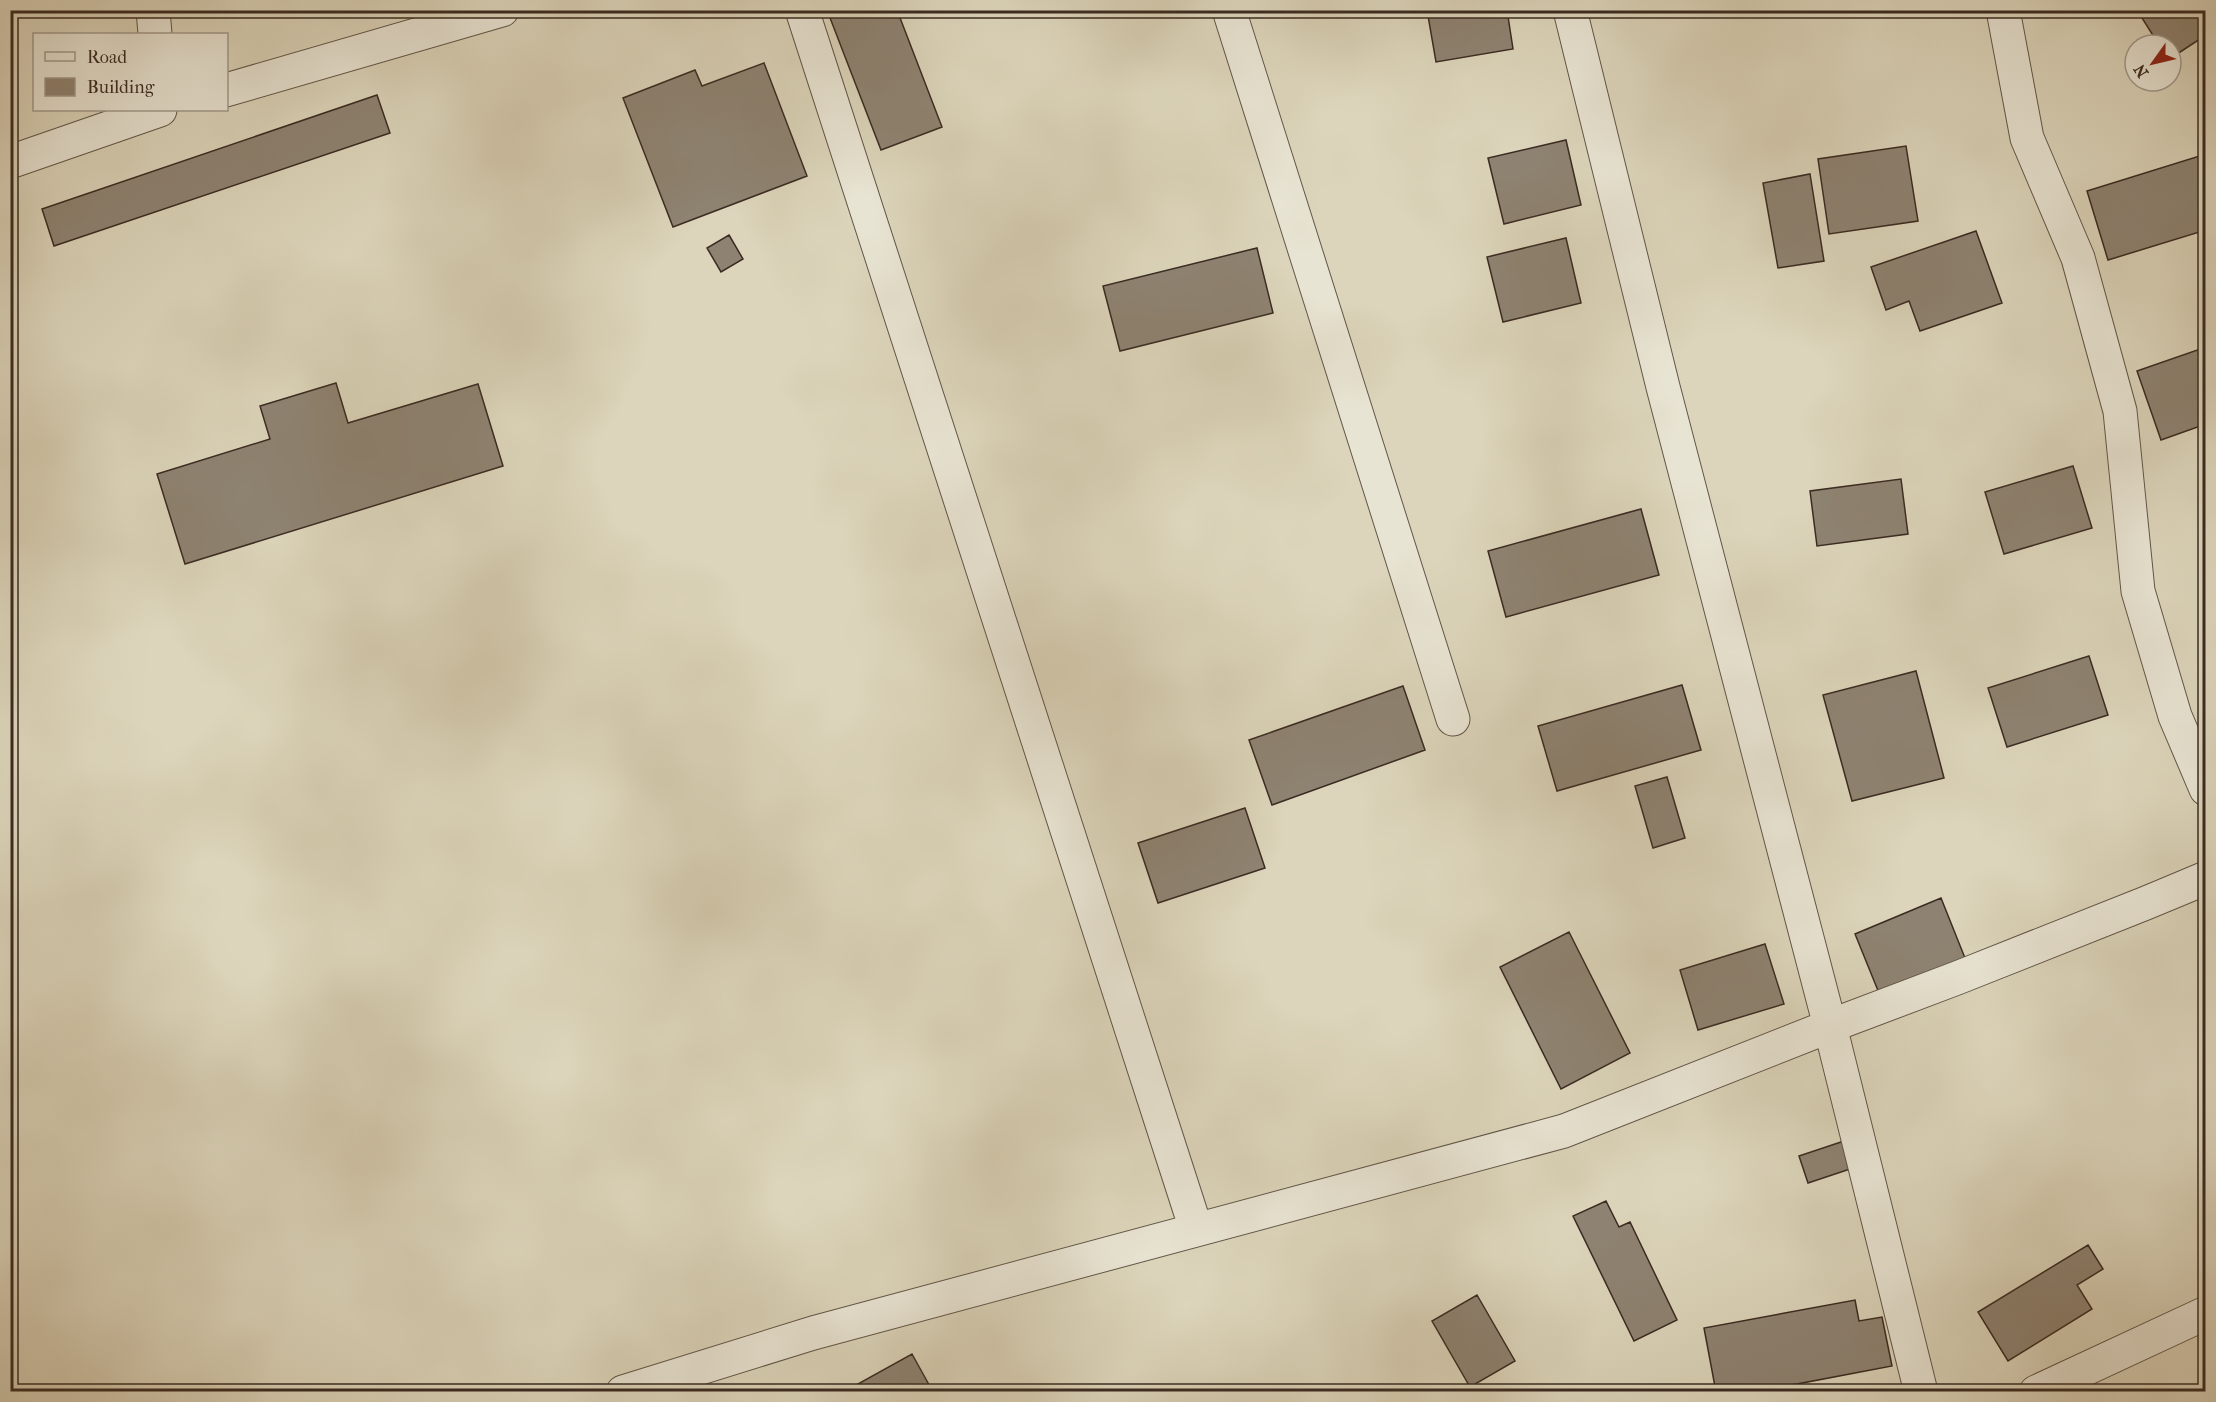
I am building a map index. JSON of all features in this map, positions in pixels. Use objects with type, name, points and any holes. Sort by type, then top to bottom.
[{"type":"street","points":[[153,10],[155,33]]},
{"type":"street","points":[[228,89],[502,10]]},
{"type":"street","points":[[802,10],[1196,1228]]},
{"type":"street","points":[[1228,10],[1453,719]]},
{"type":"street","points":[[1570,10],[1666,398],[1830,1026],[1921,1392]]},
{"type":"street","points":[[2003,10],[2027,138],[2078,258],[2120,411],[2138,591],[2175,716],[2205,789]]},
{"type":"street","points":[[10,162],[157,111]]},
{"type":"street","points":[[622,1392],[813,1333],[1196,1228],[1564,1131],[2135,908],[2205,878]]},
{"type":"street","points":[[2036,1392],[2205,1312]]},
{"type":"building","points":[[827,10],[897,10],[942,127],[881,150]]},
{"type":"building","points":[[1427,10],[1507,10],[1513,49],[1436,62]]},
{"type":"building","points":[[2137,10],[2205,10],[2206,35],[2183,50],[2183,33],[2151,33]]},
{"type":"building","points":[[764,63],[807,176],[673,227],[623,98],[695,70],[702,86]]},
{"type":"building","points":[[377,95],[390,133],[54,246],[42,209]]},
{"type":"building","points":[[1566,140],[1581,205],[1504,224],[1488,158]]},
{"type":"building","points":[[1906,146],[1918,221],[1829,234],[1818,159]]},
{"type":"building","points":[[2206,154],[2206,230],[2108,260],[2087,191]]},
{"type":"building","points":[[1810,174],[1824,261],[1778,268],[1763,183]]},
{"type":"building","points":[[1976,231],[2002,303],[1920,331],[1909,301],[1886,310],[1871,267]]},
{"type":"building","points":[[729,235],[743,259],[721,272],[707,248]]},
{"type":"building","points":[[1566,238],[1581,303],[1503,322],[1487,257]]},
{"type":"building","points":[[1257,248],[1273,313],[1120,351],[1103,286]]},
{"type":"building","points":[[2206,347],[2206,424],[2161,440],[2137,371]]},
{"type":"building","points":[[336,383],[348,423],[478,384],[503,466],[185,564],[157,474],[270,439],[260,406]]},
{"type":"building","points":[[2073,466],[2092,528],[2004,554],[1985,492]]},
{"type":"building","points":[[1901,479],[1908,534],[1817,546],[1810,491]]},
{"type":"building","points":[[1641,509],[1659,575],[1506,617],[1488,551]]},
{"type":"building","points":[[2089,656],[2108,715],[2007,747],[1988,688]]},
{"type":"building","points":[[1916,671],[1944,778],[1852,801],[1823,695]]},
{"type":"building","points":[[1682,685],[1701,750],[1557,791],[1538,726]]},
{"type":"building","points":[[1403,686],[1425,750],[1272,805],[1249,740]]},
{"type":"building","points":[[1667,777],[1685,838],[1653,848],[1635,786]]},
{"type":"building","points":[[1245,808],[1265,868],[1158,903],[1138,843]]},
{"type":"building","points":[[1941,898],[1965,958],[1879,993],[1855,934]]},
{"type":"building","points":[[1569,932],[1630,1053],[1561,1089],[1500,967]]},
{"type":"building","points":[[1765,944],[1784,1004],[1698,1030],[1680,970]]},
{"type":"building","points":[[1850,1139],[1859,1166],[1808,1183],[1799,1156]]},
{"type":"building","points":[[1606,1201],[1619,1227],[1630,1222],[1677,1320],[1634,1341],[1573,1216]]},
{"type":"building","points":[[2088,1245],[2103,1269],[2077,1285],[2092,1309],[2008,1361],[1978,1312]]},
{"type":"building","points":[[1477,1295],[1515,1361],[1470,1387],[1432,1321]]},
{"type":"building","points":[[1855,1300],[1859,1321],[1882,1317],[1892,1366],[1755,1392],[1716,1392],[1704,1328]]},
{"type":"building","points":[[912,1354],[933,1392],[859,1392],[856,1385]]}]
